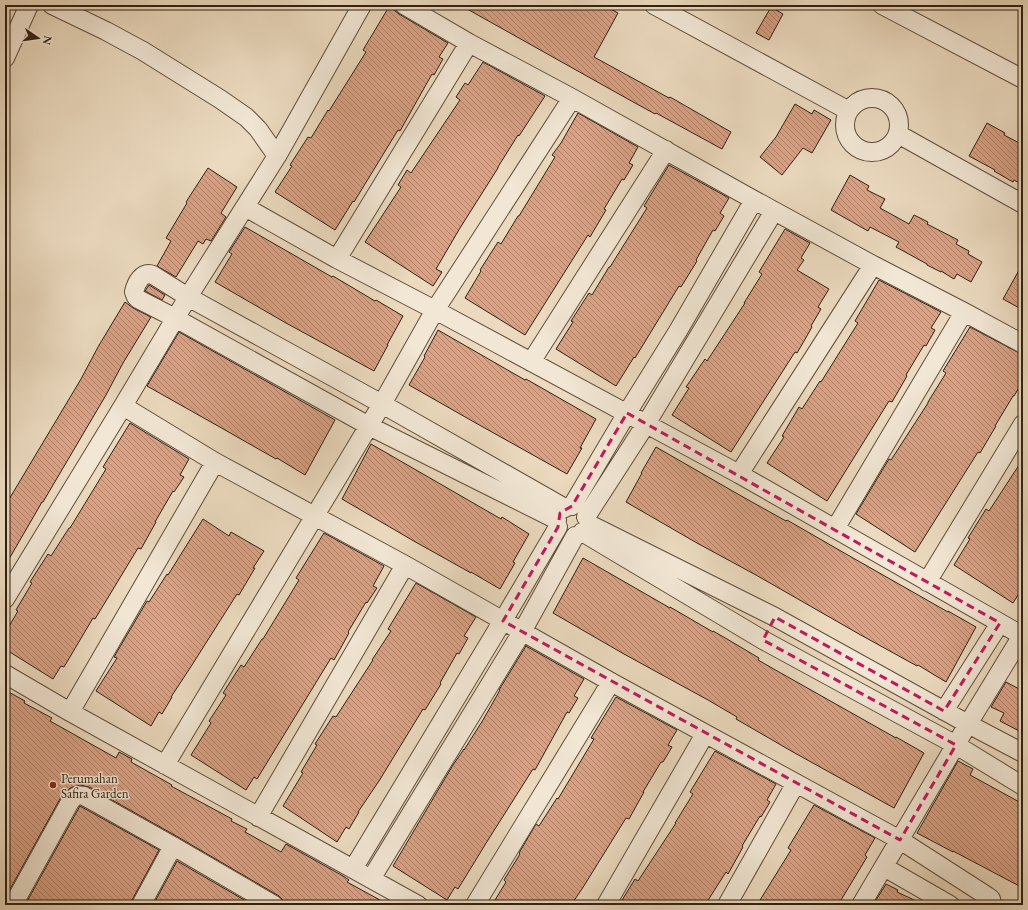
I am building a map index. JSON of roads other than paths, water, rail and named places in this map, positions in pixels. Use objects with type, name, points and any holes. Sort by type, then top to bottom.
[{"type":"street","points":[[5,58],[29,5]]},
{"type":"street","points":[[52,5],[143,51],[246,116],[258,129],[277,156]]},
{"type":"street","points":[[5,599],[175,318],[277,156],[362,5]]},
{"type":"street","points":[[404,5],[469,43],[572,98],[774,211],[1023,344]]},
{"type":"street","points":[[654,5],[849,111]]},
{"type":"street","points":[[882,5],[1023,79]]},
{"type":"street","points":[[337,259],[469,43]]},
{"type":"street","points":[[165,765],[369,426],[436,310],[572,98]]},
{"type":"street","points":[[867,99],[878,99],[889,104],[896,112],[899,123],[898,134],[891,145],[880,152],[866,152],[855,147],[847,136],[845,123],[849,111],[857,103],[867,99]]},
{"type":"street","points":[[898,134],[1023,204]]},
{"type":"street","points":[[531,362],[666,150]]},
{"type":"street","points":[[353,869],[503,621],[563,515],[678,331],[754,200]]},
{"type":"street","points":[[245,207],[337,259],[436,310],[739,474],[1023,636],[968,724],[861,905]]},
{"type":"street","points":[[371,879],[522,632],[583,527],[774,211]]},
{"type":"street","points":[[739,474],[873,265]]},
{"type":"street","points":[[563,515],[382,404],[188,297],[150,274],[143,275],[139,280],[134,292],[136,297],[369,426],[563,515],[581,510],[584,513],[583,527]]},
{"type":"street","points":[[835,529],[964,312]]},
{"type":"street","points":[[678,331],[696,342]]},
{"type":"street","points":[[123,406],[215,462],[405,565],[611,682],[900,840],[987,896],[991,899],[992,905]]},
{"type":"street","points":[[927,582],[1023,424]]},
{"type":"street","points":[[70,712],[215,462]]},
{"type":"street","points":[[563,515],[560,530],[565,535],[568,536],[583,527]]},
{"type":"street","points":[[583,527],[775,617],[1023,753]]},
{"type":"street","points":[[583,527],[763,640],[956,745],[1023,786]]},
{"type":"street","points":[[258,817],[405,565]]},
{"type":"street","points":[[763,640],[775,617]]},
{"type":"street","points":[[944,711],[1000,623]]},
{"type":"street","points":[[5,674],[70,712],[418,905]]},
{"type":"street","points":[[476,905],[611,682]]},
{"type":"street","points":[[606,905],[705,734]]},
{"type":"street","points":[[727,905],[796,783]]},
{"type":"street","points":[[13,905],[70,802],[76,795],[84,796],[173,846],[271,904]]},
{"type":"street","points":[[141,905],[173,846]]},
{"type":"street","points":[[884,867],[950,905]]},
{"type":"place","name":"Perumahan Safira Garden","points":[[53,785]]}]
